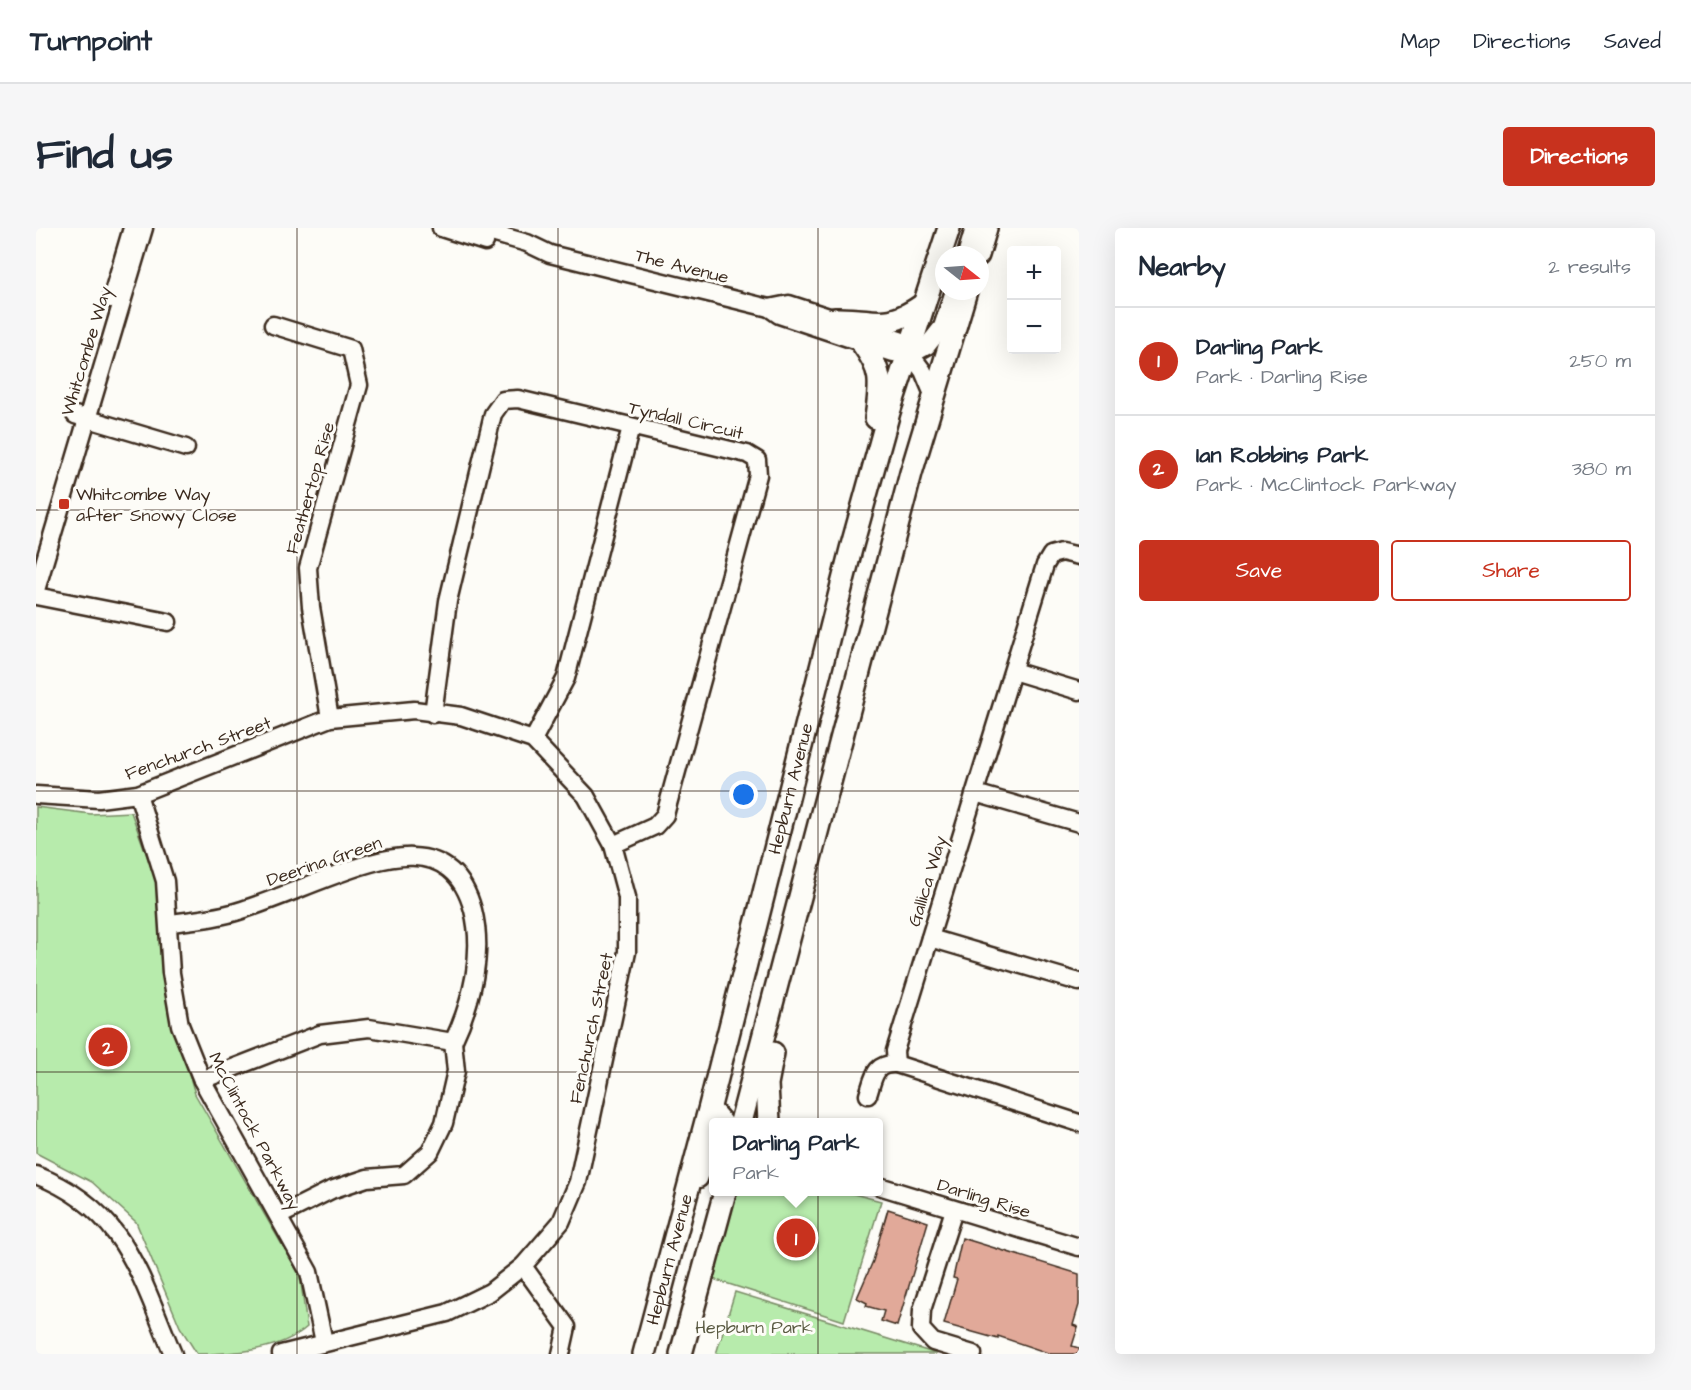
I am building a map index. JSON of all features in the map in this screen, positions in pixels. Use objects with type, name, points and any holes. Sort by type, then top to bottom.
[{"type":"main road","name":"Hepburn Avenue","points":[[644,1354],[710,1106],[851,549],[908,351],[949,228]]},
{"type":"main road","points":[[981,246],[986,228]]},
{"type":"main road","name":"Hepburn Avenue","points":[[742,1118],[911,473],[963,300]]},
{"type":"main road","points":[[835,319],[890,322],[903,319],[924,304]]},
{"type":"main road","points":[[851,549],[848,531],[854,495],[875,423],[880,391],[878,365],[862,343]]},
{"type":"main road","points":[[769,1118],[767,1084],[794,955],[793,929]]},
{"type":"main road","name":"Hepburn Avenue","points":[[681,1354],[724,1196]]},
{"type":"street","name":"Whitcombe Way","points":[[36,590],[80,417],[132,228]]},
{"type":"street","name":"Whitcombe Way","points":[[36,553],[144,228]]},
{"type":"street","name":"The Avenue","points":[[474,228],[526,243],[550,254],[769,308],[779,315],[895,354],[918,351],[934,339],[942,327],[951,300]]},
{"type":"street","points":[[969,246],[974,228]]},
{"type":"street","name":"The Avenue","points":[[450,230],[526,254],[550,254]]},
{"type":"street","name":"The Avenue","points":[[769,308],[789,304],[900,340],[923,370],[934,397]]},
{"type":"street","name":"Feathertop Rise","points":[[273,325],[351,350],[359,386],[308,568],[311,608],[330,718]]},
{"type":"street","name":"Tyndall Circuit","points":[[433,714],[448,601],[493,414],[503,400],[518,399],[747,454],[757,460],[758,475],[665,815],[655,826],[614,844]]},
{"type":"street","points":[[80,417],[186,448]]},
{"type":"street","points":[[533,740],[566,678],[631,427]]},
{"type":"street","name":"Gallica Way","points":[[896,1064],[895,1051],[1045,565],[1051,555],[1062,552],[1079,556]]},
{"type":"street","points":[[36,596],[168,622]]},
{"type":"street","points":[[1013,671],[1079,691]]},
{"type":"street","name":"Fenchurch Street","points":[[36,795],[99,799],[138,794],[330,718],[414,711],[461,716],[533,740],[586,796],[614,844],[627,897],[627,952],[578,1182],[561,1222],[523,1266],[490,1292],[447,1313],[281,1354]]},
{"type":"street","points":[[975,793],[1079,823]]},
{"type":"street","name":"McClintock Parkway","points":[[138,794],[165,880],[170,923],[171,973],[180,1025],[202,1080],[240,1152],[279,1216],[309,1272],[324,1342]]},
{"type":"street","name":"Deerina Green","points":[[170,923],[239,911],[364,864],[398,856],[420,856],[440,862],[468,892],[478,942],[476,963],[463,1021],[453,1042]]},
{"type":"street","points":[[930,938],[1079,982]]},
{"type":"street","points":[[202,1080],[320,1034],[369,1028],[453,1042],[456,1071],[444,1122],[430,1152],[404,1174],[367,1178],[331,1190],[279,1216]]},
{"type":"street","points":[[868,1095],[877,1068],[884,1064],[896,1064],[1079,1123]]},
{"type":"street","points":[[710,1106],[720,1118]]},
{"type":"street","points":[[651,1326],[659,1318],[669,1292],[701,1172],[709,1154]]},
{"type":"street","points":[[36,1175],[60,1184],[95,1208],[126,1245],[173,1354]]},
{"type":"street","name":"Darling Rise","points":[[883,1187],[1079,1247]]},
{"type":"street","points":[[954,1210],[922,1310],[921,1329],[933,1342],[973,1354]]},
{"type":"street","points":[[523,1266],[567,1327],[561,1354]]},
{"type":"green space","points":[[36,807],[91,814],[131,812],[156,881],[167,1000],[195,1094],[300,1276],[307,1327],[296,1335],[255,1350],[197,1354],[180,1327],[136,1222],[92,1182],[36,1153]]},
{"type":"green space","points":[[735,1196],[862,1196],[881,1201],[844,1321],[713,1279]]},
{"type":"green space","name":"Hepburn Park","points":[[735,1292],[937,1354],[716,1354]]},
{"type":"building","points":[[888,1209],[928,1222],[897,1326],[881,1321],[884,1311],[866,1306],[867,1303],[857,1298],[873,1261]]},
{"type":"building","points":[[962,1238],[1079,1274],[1079,1305],[1073,1325],[1078,1327],[1072,1346],[1079,1348],[1079,1354],[1051,1354],[998,1336],[998,1339],[944,1324],[957,1279],[953,1278]]},
{"type":"place","name":"Whitcombe Way after Snowy Close","points":[[64,504]]},
{"type":"place","name":"Ian Robbins Park","points":[[108,1047]]},
{"type":"place","name":"Darling Park","points":[[796,1238]]}]
